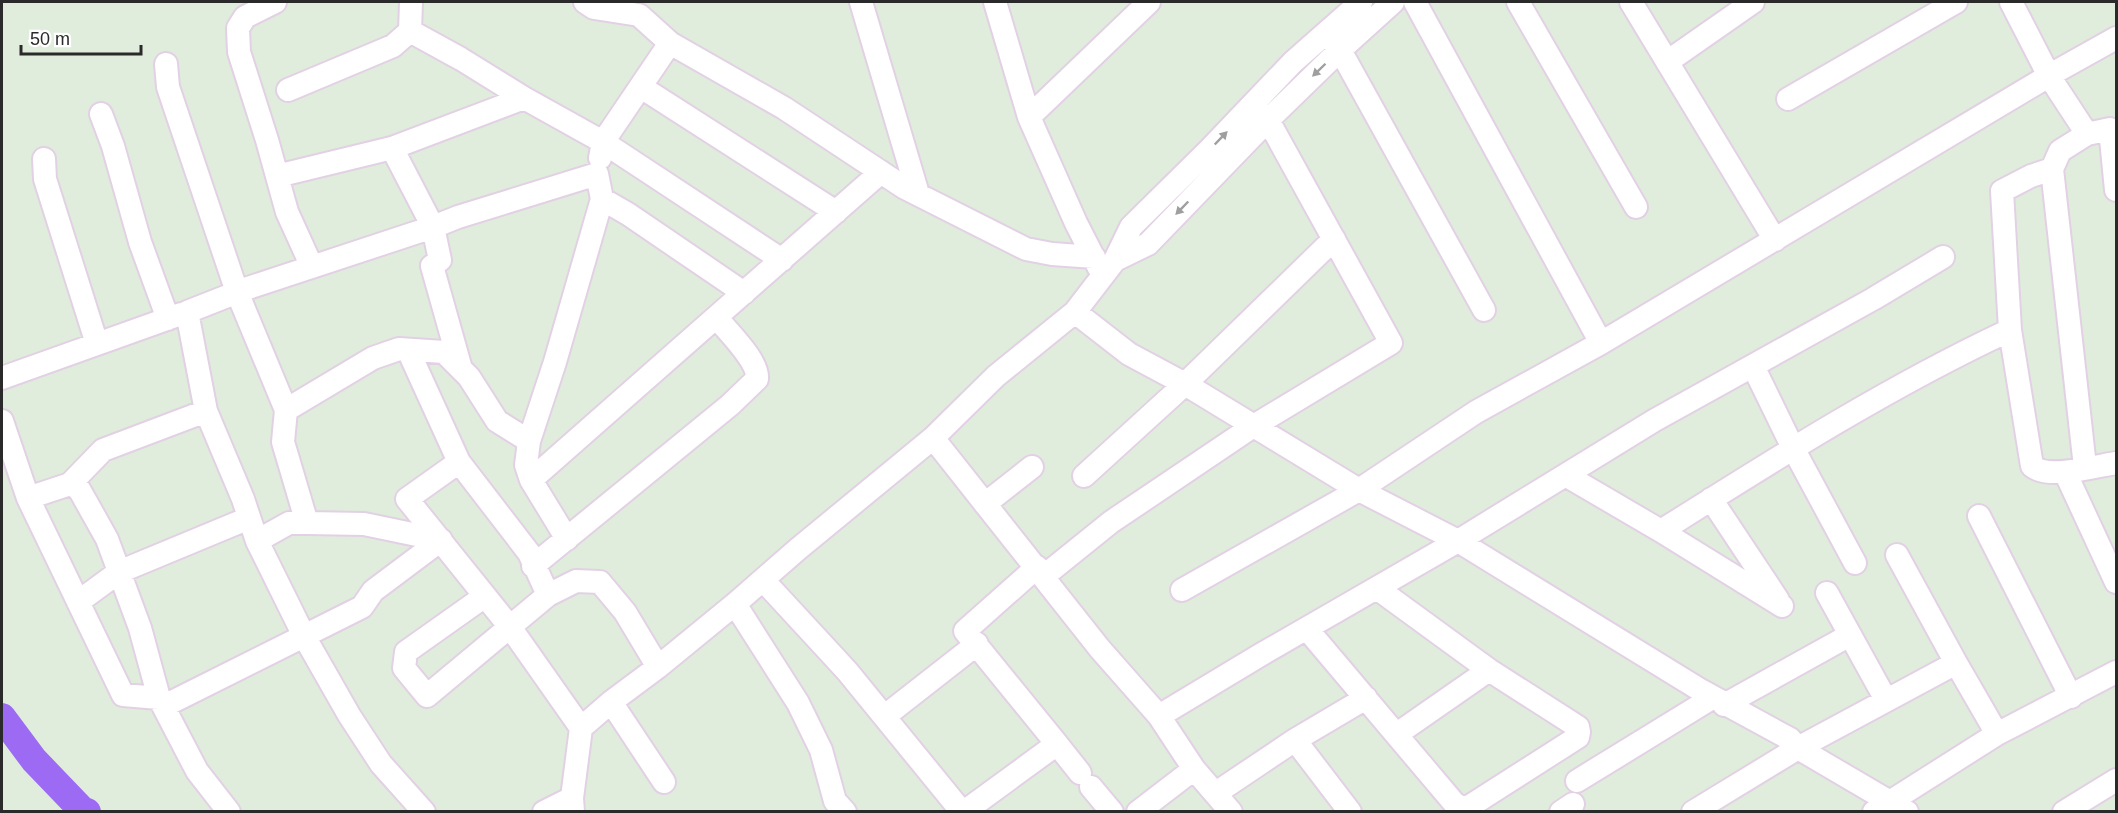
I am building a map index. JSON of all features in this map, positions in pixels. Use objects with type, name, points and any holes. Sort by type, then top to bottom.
[{"type":"street","points":[[275,2],[245,17],[238,28],[239,52],[286,212],[312,267]]},
{"type":"street","points":[[407,2],[410,32]]},
{"type":"street","points":[[585,2],[594,8],[639,15],[670,44],[784,108],[881,172],[918,194],[1026,249],[1104,264]]},
{"type":"street","points":[[861,2],[918,194]]},
{"type":"street","points":[[995,2],[1029,117],[1076,223],[1104,264]]},
{"type":"street","points":[[1029,117],[1149,2]]},
{"type":"street","points":[[581,728],[735,604],[933,438],[996,376],[1075,312],[1104,264],[1148,244],[1260,113],[1333,41],[1361,2]]},
{"type":"street","points":[[1333,41],[1393,2]]},
{"type":"street","points":[[1415,2],[1601,343]]},
{"type":"street","points":[[1518,2],[1636,207]]},
{"type":"street","points":[[1631,2],[1775,240]]},
{"type":"street","points":[[1667,62],[1753,2]]},
{"type":"street","points":[[1788,99],[1956,2]]},
{"type":"street","points":[[2011,2],[2049,76],[2087,134]]},
{"type":"street","points":[[288,90],[393,46],[410,32]]},
{"type":"street","points":[[410,32],[603,142],[782,260]]},
{"type":"street","points":[[1182,590],[1359,490],[1476,412],[1601,343],[2116,38]]},
{"type":"street","points":[[1333,41],[1484,310]]},
{"type":"street","points":[[567,539],[531,480],[526,465],[528,441],[555,362],[603,199],[597,174],[603,142],[670,44]]},
{"type":"street","points":[[166,64],[168,87],[237,292],[286,410],[283,442],[307,523]]},
{"type":"street","points":[[640,87],[836,212]]},
{"type":"street","points":[[277,176],[392,148],[524,98]]},
{"type":"street","points":[[1112,812],[965,631],[1041,572],[1111,522],[1252,427],[1391,343],[1334,238],[1260,113]]},
{"type":"street","points":[[101,114],[114,146],[140,242],[177,315],[206,411],[257,542],[304,636],[349,715],[381,764],[424,812]]},
{"type":"street","points":[[2116,190],[2110,129],[2087,134],[2060,151],[2052,169],[2075,470],[2116,582]]},
{"type":"street","points":[[392,148],[433,227],[440,260],[432,266],[462,370]]},
{"type":"street","points":[[44,159],[45,179],[97,344]]},
{"type":"street","points":[[2052,169],[2031,176],[2002,191],[2010,330],[2032,466],[2044,471],[2075,470],[2116,463]]},
{"type":"street","points":[[531,480],[881,172]]},
{"type":"street","points":[[2,378],[237,292],[458,217],[597,174]]},
{"type":"street","points":[[603,199],[744,293]]},
{"type":"street","points":[[1084,476],[1185,384],[1334,238]]},
{"type":"street","points":[[1158,716],[1378,589],[1567,476],[1655,420],[1873,299],[1943,256]]},
{"type":"street","points":[[1075,312],[1129,354],[1185,384],[1252,427],[1359,490],[1458,541],[1718,701],[1790,739],[1798,748],[1890,808],[1997,734],[2116,672]]},
{"type":"street","points":[[533,566],[730,405],[757,379],[758,373],[753,363],[717,318]]},
{"type":"street","points":[[1661,531],[1792,448],[1962,352],[2010,330]]},
{"type":"street","points":[[286,410],[373,358],[399,349],[444,352],[469,377],[496,421],[528,441]]},
{"type":"street","points":[[408,350],[459,462],[529,553],[548,595]]},
{"type":"street","points":[[1753,366],[1792,448],[1855,563]]},
{"type":"street","points":[[28,498],[70,484],[103,450],[206,411]]},
{"type":"street","points":[[2,421],[28,498],[123,695],[162,702],[304,636],[362,607],[373,591],[441,540]]},
{"type":"street","points":[[933,438],[1100,649],[1158,716],[1194,769],[1231,812]]},
{"type":"street","points":[[459,462],[406,499],[510,627],[581,728],[572,805],[544,812]]},
{"type":"street","points":[[985,504],[1032,467]]},
{"type":"street","points":[[1567,476],[1782,606],[1712,499]]},
{"type":"street","points":[[70,484],[79,489],[107,539],[140,628],[162,702],[197,771],[229,812]]},
{"type":"street","points":[[1979,516],[2071,697]]},
{"type":"street","points":[[78,602],[119,572],[249,518]]},
{"type":"street","points":[[257,542],[290,524],[307,523],[364,524],[441,540]]},
{"type":"street","points":[[1897,555],[1997,734]]},
{"type":"street","points":[[763,580],[847,671],[963,812],[1057,744]]},
{"type":"street","points":[[485,596],[406,652],[404,668],[427,696],[548,595],[576,581],[600,582],[625,612],[658,667]]},
{"type":"street","points":[[1307,629],[1454,803],[1462,808],[1470,806],[1578,737],[1578,727],[1489,670],[1378,589]]},
{"type":"street","points":[[1827,593],[1887,700]]},
{"type":"street","points":[[735,604],[798,703],[821,750],[835,801],[845,812]]},
{"type":"street","points":[[1577,781],[1718,701],[1850,635]]},
{"type":"street","points":[[885,716],[976,644]]},
{"type":"street","points":[[1693,812],[1798,748],[1956,663]]},
{"type":"street","points":[[1396,734],[1489,670]]},
{"type":"street","points":[[1216,793],[1295,740],[1366,698]]},
{"type":"street","points":[[611,702],[664,782]]},
{"type":"street","points":[[1295,740],[1350,812]]},
{"type":"street","points":[[1138,812],[1194,769]]},
{"type":"street","points":[[2064,812],[2116,780]]},
{"type":"waterway","points":[[2,717],[34,760],[82,810],[87,812]]}]
